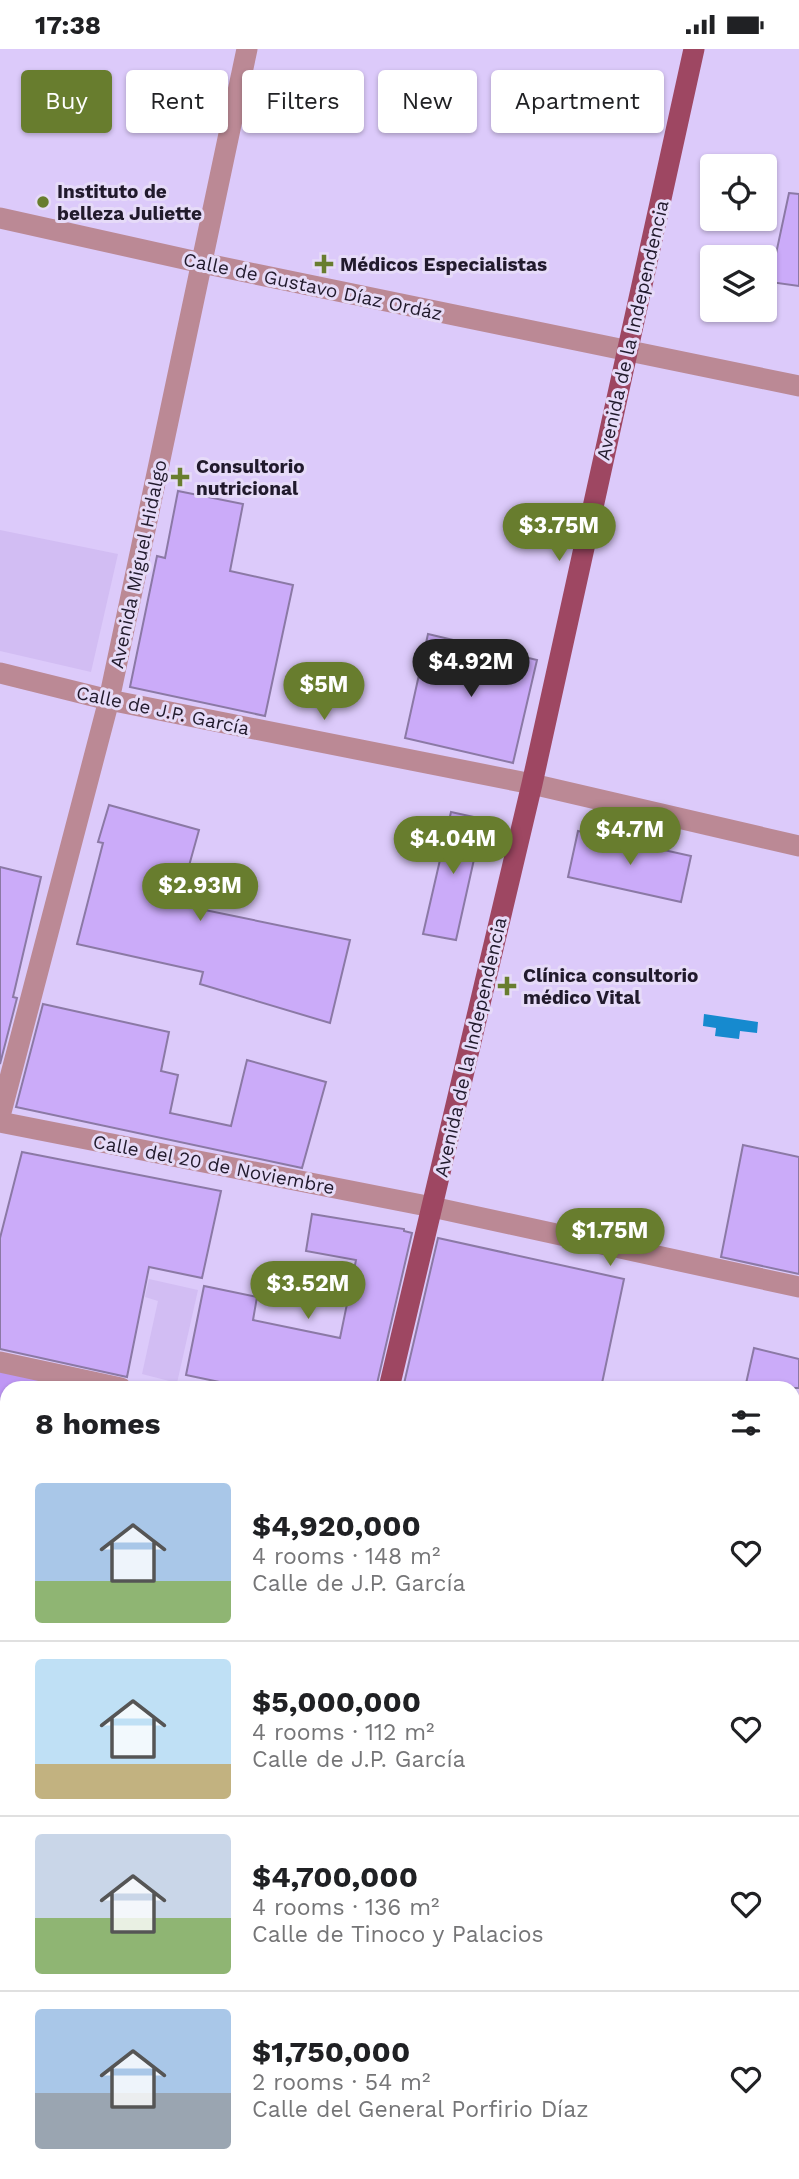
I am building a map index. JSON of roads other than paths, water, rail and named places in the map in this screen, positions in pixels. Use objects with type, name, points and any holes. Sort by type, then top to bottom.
[{"type":"main road","name":"Avenida de la Independencia","points":[[391,1381],[532,784],[694,49]]},
{"type":"street","name":"Avenida Miguel Hidalgo","points":[[0,1116],[109,700],[247,49]]},
{"type":"street","name":"Calle de Gustavo Díaz Ordáz","points":[[0,218],[202,263],[799,386]]},
{"type":"street","name":"Calle de J.P. García","points":[[0,673],[109,700],[532,784],[799,846]]},
{"type":"street","name":"Calle del 20 de Noviembre","points":[[0,1122],[430,1207],[799,1287]]},
{"type":"street","points":[[0,1362],[88,1381]]},
{"type":"water","points":[[704,1014],[758,1022],[757,1033],[740,1031],[739,1039],[715,1036],[716,1028],[703,1026]]},
{"type":"place","name":"Instituto de belleza Juliette","points":[[43,202]]},
{"type":"place","name":"Médicos Especialistas","points":[[324,264]]},
{"type":"place","name":"Consultorio nutricional","points":[[180,477]]},
{"type":"place","name":"Clínica consultorio médico Vital","points":[[507,986]]}]
